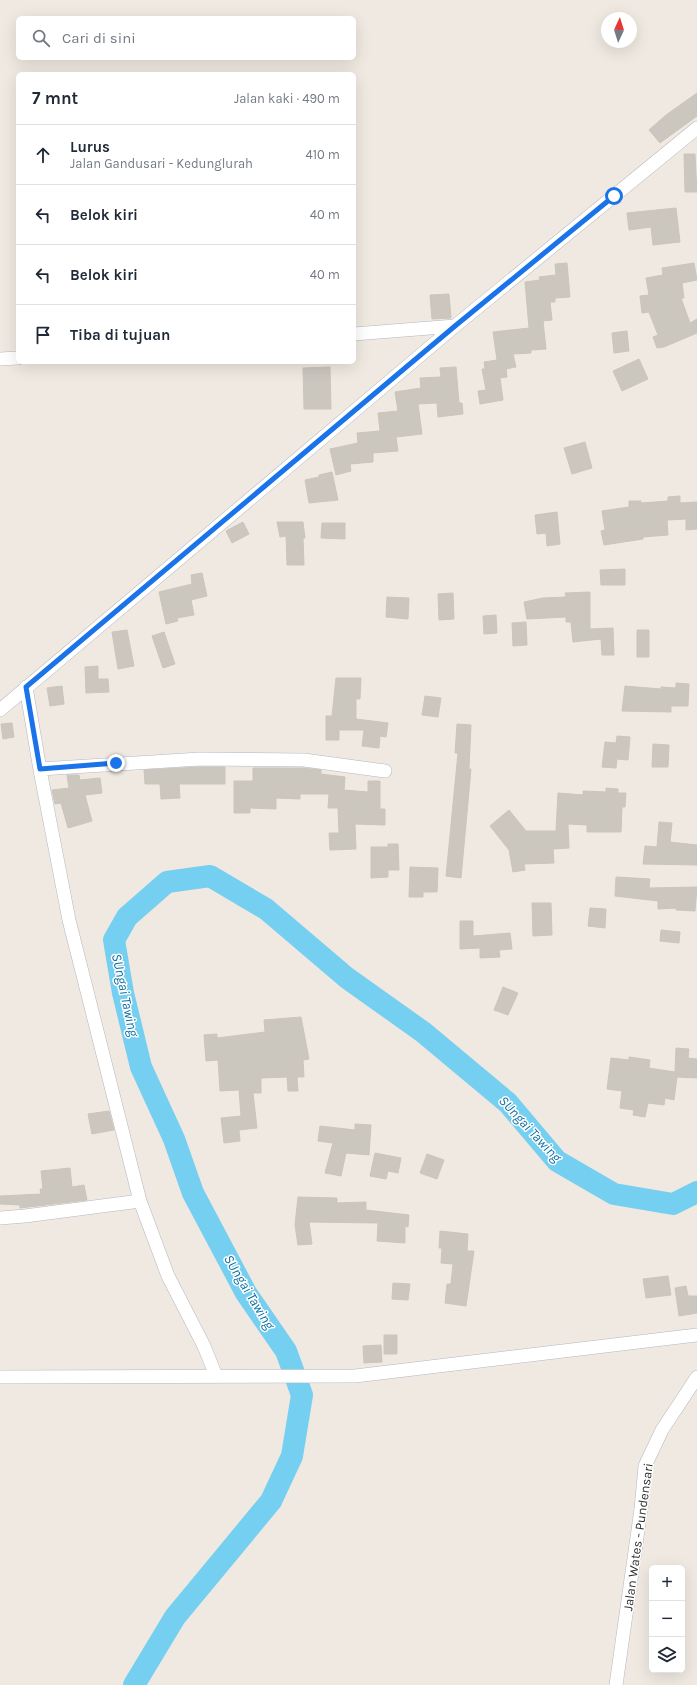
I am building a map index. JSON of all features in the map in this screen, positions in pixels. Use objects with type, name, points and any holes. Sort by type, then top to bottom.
[{"type":"street","points":[[0,710],[455,326],[697,128]]},
{"type":"street","points":[[356,334],[455,326]]},
{"type":"street","points":[[0,359],[16,358]]},
{"type":"street","points":[[26,687],[68,920],[140,1201],[168,1276],[204,1346],[216,1376]]},
{"type":"street","points":[[40,769],[200,759],[304,760],[385,771]]},
{"type":"street","points":[[0,1218],[140,1201]]},
{"type":"street","points":[[0,1377],[355,1376],[697,1335]]},
{"type":"street","name":"Jalan Wates - Pundensari","points":[[616,1685],[640,1517],[645,1466],[662,1430],[697,1377]]},
{"type":"building","points":[[697,93],[697,116],[660,143],[649,130],[666,115]]},
{"type":"building","points":[[684,154],[695,154],[697,192],[685,192]]},
{"type":"building","points":[[676,208],[680,242],[653,245],[651,227],[629,230],[627,213]]},
{"type":"building","points":[[567,263],[570,297],[555,298],[555,302],[550,302],[552,320],[543,321],[546,349],[531,350],[531,353],[513,354],[516,367],[506,369],[507,377],[500,378],[503,400],[480,404],[478,391],[486,390],[482,369],[485,369],[484,362],[497,360],[493,332],[529,328],[525,282],[540,280],[539,277],[556,275],[555,264]]},
{"type":"building","points":[[694,263],[697,280],[682,283],[684,298],[681,298],[690,323],[697,319],[697,333],[664,347],[657,348],[653,337],[658,335],[649,312],[642,313],[640,296],[649,295],[646,278],[663,275],[662,268]]},
{"type":"building","points":[[449,294],[451,318],[432,319],[430,295]]},
{"type":"building","points":[[627,331],[629,351],[614,353],[612,333]]},
{"type":"building","points":[[639,359],[648,379],[622,391],[613,371]]},
{"type":"building","points":[[330,367],[331,409],[304,409],[303,368]]},
{"type":"building","points":[[456,367],[459,403],[462,403],[463,414],[438,417],[437,403],[418,404],[422,434],[396,437],[398,451],[373,453],[373,462],[350,464],[351,471],[336,475],[330,449],[358,443],[357,433],[380,431],[378,413],[398,411],[395,392],[421,388],[420,378],[441,377],[440,368]]},
{"type":"building","points":[[585,442],[592,468],[572,474],[564,448]]},
{"type":"building","points":[[332,472],[338,500],[309,503],[305,480]]},
{"type":"building","points":[[680,496],[680,503],[697,502],[697,529],[686,530],[686,519],[667,520],[668,535],[643,537],[643,539],[604,545],[601,531],[605,530],[602,511],[629,507],[629,501],[641,501],[641,503],[668,501],[668,497]]},
{"type":"building","points":[[557,512],[560,544],[547,546],[546,533],[537,534],[535,515]]},
{"type":"building","points":[[243,522],[249,534],[232,543],[226,531]]},
{"type":"building","points":[[277,522],[303,522],[305,538],[303,538],[304,565],[287,565],[286,536],[280,537]]},
{"type":"building","points":[[322,523],[345,523],[345,539],[321,538]]},
{"type":"building","points":[[625,569],[625,585],[601,585],[600,570]]},
{"type":"building","points":[[202,573],[207,596],[191,600],[194,615],[177,618],[178,621],[166,624],[159,592],[192,584],[191,575]]},
{"type":"building","points":[[590,592],[590,629],[613,628],[614,655],[602,655],[601,639],[573,642],[571,622],[566,622],[566,617],[527,619],[524,602],[543,598],[566,597],[565,593]]},
{"type":"building","points":[[453,593],[454,619],[439,620],[438,594]]},
{"type":"building","points":[[387,597],[409,598],[408,619],[386,617]]},
{"type":"building","points":[[496,615],[497,633],[484,634],[483,616]]},
{"type":"building","points":[[526,622],[527,645],[513,646],[512,623]]},
{"type":"building","points":[[127,630],[134,666],[118,669],[112,632]]},
{"type":"building","points":[[637,630],[649,630],[649,657],[637,657]]},
{"type":"building","points":[[164,632],[175,664],[163,668],[152,636]]},
{"type":"building","points":[[98,666],[98,679],[108,679],[109,692],[86,693],[85,667]]},
{"type":"building","points":[[336,678],[361,678],[360,699],[356,699],[356,719],[388,723],[386,737],[380,736],[379,748],[362,746],[364,730],[339,730],[339,740],[326,740],[326,716],[332,716]]},
{"type":"building","points":[[676,683],[689,684],[688,706],[671,706],[671,712],[622,711],[625,686],[661,689],[661,687],[676,688]]},
{"type":"building","points":[[62,686],[64,704],[50,706],[47,688]]},
{"type":"building","points":[[425,696],[441,698],[438,717],[422,715]]},
{"type":"building","points":[[12,723],[14,737],[3,739],[1,724]]},
{"type":"building","points":[[457,724],[471,725],[469,769],[471,769],[461,878],[446,876],[458,753],[455,753]]},
{"type":"building","points":[[617,736],[630,737],[628,760],[617,759],[616,768],[602,767],[605,742],[616,743]]},
{"type":"building","points":[[653,744],[669,745],[668,767],[652,767]]},
{"type":"building","points":[[225,767],[225,784],[179,784],[180,798],[161,799],[160,784],[145,784],[144,770]]},
{"type":"building","points":[[253,768],[303,768],[321,770],[321,774],[345,777],[344,790],[368,792],[368,781],[380,781],[380,809],[385,809],[385,825],[355,824],[356,849],[330,850],[329,833],[339,833],[338,808],[328,808],[329,794],[300,794],[300,799],[276,798],[276,809],[250,808],[250,813],[234,813],[234,781],[253,781]]},
{"type":"building","points":[[67,775],[79,775],[80,780],[100,778],[102,793],[85,795],[92,821],[68,828],[61,803],[55,804],[52,790],[69,788]]},
{"type":"building","points":[[606,788],[618,789],[618,793],[626,793],[625,807],[622,807],[621,832],[587,832],[587,825],[568,824],[569,848],[553,849],[554,863],[524,864],[525,870],[513,872],[509,850],[490,826],[509,810],[526,831],[556,831],[558,793],[583,795],[583,791],[606,792]]},
{"type":"building","points":[[659,822],[672,823],[670,842],[697,845],[697,865],[643,864],[645,846],[657,847]]},
{"type":"building","points":[[388,844],[398,844],[399,870],[388,870],[388,877],[371,878],[371,847],[388,847]]},
{"type":"building","points":[[410,867],[438,868],[437,892],[423,892],[423,897],[409,897]]},
{"type":"building","points":[[616,877],[650,879],[649,888],[697,887],[695,911],[676,910],[676,908],[658,909],[658,901],[615,896]]},
{"type":"building","points":[[532,903],[551,903],[552,935],[533,936]]},
{"type":"building","points":[[590,908],[606,909],[605,928],[588,926]]},
{"type":"building","points":[[460,921],[473,921],[473,936],[510,933],[512,949],[499,950],[500,957],[480,958],[480,948],[460,949]]},
{"type":"building","points":[[661,930],[680,932],[679,943],[660,941]]},
{"type":"building","points":[[503,987],[518,993],[508,1015],[494,1010]]},
{"type":"building","points":[[301,1017],[309,1059],[303,1060],[304,1077],[297,1077],[298,1091],[288,1091],[287,1077],[261,1078],[261,1093],[253,1093],[257,1128],[239,1130],[240,1141],[224,1143],[221,1118],[241,1116],[239,1090],[220,1091],[218,1060],[206,1061],[204,1035],[217,1034],[217,1038],[265,1032],[264,1020]]},
{"type":"building","points":[[676,1048],[689,1049],[688,1058],[697,1059],[697,1078],[677,1077],[674,1100],[665,1098],[664,1105],[648,1103],[645,1117],[633,1115],[634,1110],[620,1108],[622,1091],[607,1089],[611,1058],[629,1060],[629,1057],[650,1060],[649,1068],[675,1072]]},
{"type":"building","points":[[109,1111],[114,1130],[92,1134],[88,1114]]},
{"type":"building","points":[[355,1124],[371,1125],[369,1155],[346,1153],[341,1176],[325,1173],[333,1143],[318,1141],[320,1126],[355,1130]]},
{"type":"building","points":[[375,1153],[401,1158],[398,1173],[388,1171],[386,1179],[370,1176]]},
{"type":"building","points":[[427,1154],[444,1160],[437,1179],[420,1173]]},
{"type":"building","points":[[70,1168],[72,1187],[84,1185],[87,1200],[20,1208],[20,1205],[0,1204],[0,1196],[41,1194],[40,1189],[43,1189],[41,1171]]},
{"type":"building","points":[[298,1197],[337,1198],[337,1203],[366,1202],[366,1210],[409,1215],[408,1227],[405,1226],[405,1243],[377,1241],[378,1223],[309,1222],[312,1244],[298,1245],[295,1225]]},
{"type":"building","points":[[440,1231],[468,1234],[467,1251],[474,1251],[466,1306],[445,1303],[447,1284],[451,1284],[453,1264],[441,1263],[442,1248],[439,1248]]},
{"type":"building","points":[[668,1276],[671,1295],[646,1298],[643,1279]]},
{"type":"building","points":[[393,1283],[410,1284],[408,1300],[392,1299]]},
{"type":"building","points":[[686,1286],[688,1296],[697,1296],[697,1313],[679,1316],[675,1288]]},
{"type":"building","points":[[384,1335],[397,1335],[397,1354],[384,1354]]},
{"type":"building","points":[[381,1345],[382,1362],[364,1363],[363,1346]]},
{"type":"waterway","name":"SUngai Tawing","points":[[134,1685],[175,1617],[271,1501],[292,1456],[302,1395],[286,1351],[246,1293],[193,1193],[174,1139],[141,1067],[123,993],[114,940],[127,917],[167,882],[210,876],[266,909],[347,978],[423,1032],[508,1103],[557,1161],[614,1194],[673,1204],[697,1192]]},
{"type":"route","points":[[116,763],[40,769],[26,687],[455,326],[614,196]]}]
